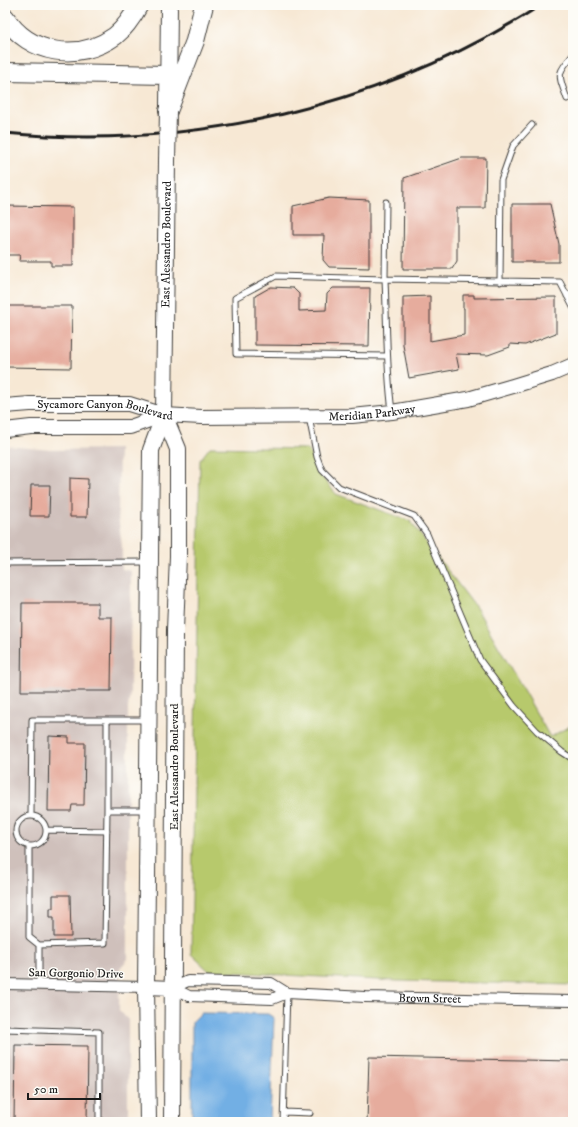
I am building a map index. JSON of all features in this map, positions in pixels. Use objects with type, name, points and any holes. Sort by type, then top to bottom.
[{"type":"highway","points":[[5,17],[11,26],[22,37],[37,45],[50,50],[63,52],[77,51],[104,43],[116,35],[136,12],[139,5]]},
{"type":"highway","points":[[168,111],[195,41],[204,5]]},
{"type":"highway","points":[[5,72],[168,75]]},
{"type":"main road","name":"East Alessandro Boulevard","points":[[148,1122],[146,987],[151,450],[164,415],[169,5]]},
{"type":"main road","name":"Meridian Parkway","points":[[164,415],[201,417],[352,416],[392,412],[468,399],[552,374],[573,365]]},
{"type":"main road","name":"Sycamore Canyon Boulevard","points":[[5,406],[30,404],[129,404],[164,415]]},
{"type":"main road","name":"East Alessandro Boulevard","points":[[164,415],[178,449],[178,556],[175,630],[172,1122]]},
{"type":"main road","name":"Sycamore Canyon Boulevard","points":[[5,430],[31,427],[130,427],[164,415]]},
{"type":"main road","name":"Brown Street","points":[[146,987],[173,988]]},
{"type":"street","name":"Brown Street","points":[[173,988],[188,981],[271,983],[287,993]]},
{"type":"street","name":"San Gorgonio Drive","points":[[5,984],[146,987]]},
{"type":"street","name":"Brown Street","points":[[173,988],[189,996],[272,999],[287,993],[365,998],[573,1001]]},
{"type":"lane","points":[[567,99],[560,77],[561,69],[573,55]]},
{"type":"lane","points":[[500,282],[501,180],[513,146],[532,125]]},
{"type":"lane","points":[[386,202],[385,279],[387,356],[392,412]]},
{"type":"lane","points":[[387,356],[236,354],[235,298],[276,276],[500,282],[560,282],[573,307]]},
{"type":"lane","points":[[567,296],[573,292]]},
{"type":"lane","points":[[309,416],[317,457],[322,470],[339,487],[414,516],[427,534],[480,660],[514,706],[532,726],[562,752],[573,759]]},
{"type":"lane","points":[[5,563],[150,562]]},
{"type":"lane","points":[[31,816],[32,720],[149,720]]},
{"type":"lane","points":[[29,846],[29,937],[39,945],[105,943],[107,720]]},
{"type":"lane","points":[[107,810],[148,810]]},
{"type":"lane","points":[[31,816],[40,819],[45,825],[46,830],[45,838],[42,842],[34,846],[29,846],[21,842],[17,833],[19,823],[26,817],[31,816]]},
{"type":"lane","points":[[46,830],[107,831]]},
{"type":"lane","points":[[39,945],[40,985]]},
{"type":"lane","points":[[284,1122],[287,993]]},
{"type":"lane","points":[[5,1029],[99,1032],[99,1122]]},
{"type":"lane","points":[[284,1112],[310,1113]]},
{"type":"shaded area","points":[[5,446],[51,450],[119,449],[118,516],[122,545],[122,569],[131,571],[130,693],[128,708],[128,959],[120,968],[119,1010],[128,1020],[128,1122],[5,1122]]},
{"type":"green space","points":[[210,447],[308,449],[318,472],[336,494],[410,521],[477,609],[550,737],[572,725],[573,985],[396,981],[209,971],[191,954],[200,460]]},
{"type":"water","points":[[201,1013],[268,1014],[274,1018],[270,1122],[192,1122],[192,1022]]},
{"type":"building","points":[[462,158],[486,158],[485,208],[457,208],[457,261],[452,269],[403,269],[404,178]]},
{"type":"building","points":[[329,198],[369,200],[369,268],[329,267],[323,260],[324,235],[293,235],[293,206]]},
{"type":"building","points":[[512,204],[550,204],[559,244],[559,262],[512,262]]},
{"type":"building","points":[[5,206],[73,207],[73,266],[51,266],[51,261],[19,261],[20,255],[5,255]]},
{"type":"building","points":[[271,287],[293,288],[299,294],[299,311],[326,310],[327,294],[333,288],[370,288],[369,346],[255,345],[255,296]]},
{"type":"building","points":[[463,295],[474,295],[474,298],[556,297],[556,333],[525,345],[510,344],[510,347],[488,355],[456,354],[459,369],[409,378],[403,345],[403,297],[430,296],[430,341],[464,335]]},
{"type":"building","points":[[5,306],[72,306],[71,368],[5,367]]},
{"type":"building","points":[[70,478],[88,479],[87,517],[70,517]]},
{"type":"building","points":[[31,485],[50,485],[49,516],[30,516]]},
{"type":"building","points":[[22,603],[98,603],[98,617],[112,617],[111,691],[21,691]]},
{"type":"building","points":[[49,736],[69,737],[69,743],[85,743],[84,805],[72,805],[71,811],[48,811]]},
{"type":"building","points":[[53,895],[70,895],[71,937],[54,937],[54,917],[50,917],[50,908],[53,908]]},
{"type":"building","points":[[15,1045],[88,1046],[87,1122],[14,1122]]},
{"type":"building","points":[[369,1057],[573,1061],[573,1122],[367,1122]]},
{"type":"railway","points":[[5,133],[75,137],[145,135],[215,127],[284,114],[351,95],[417,71],[480,41],[541,5]]}]
